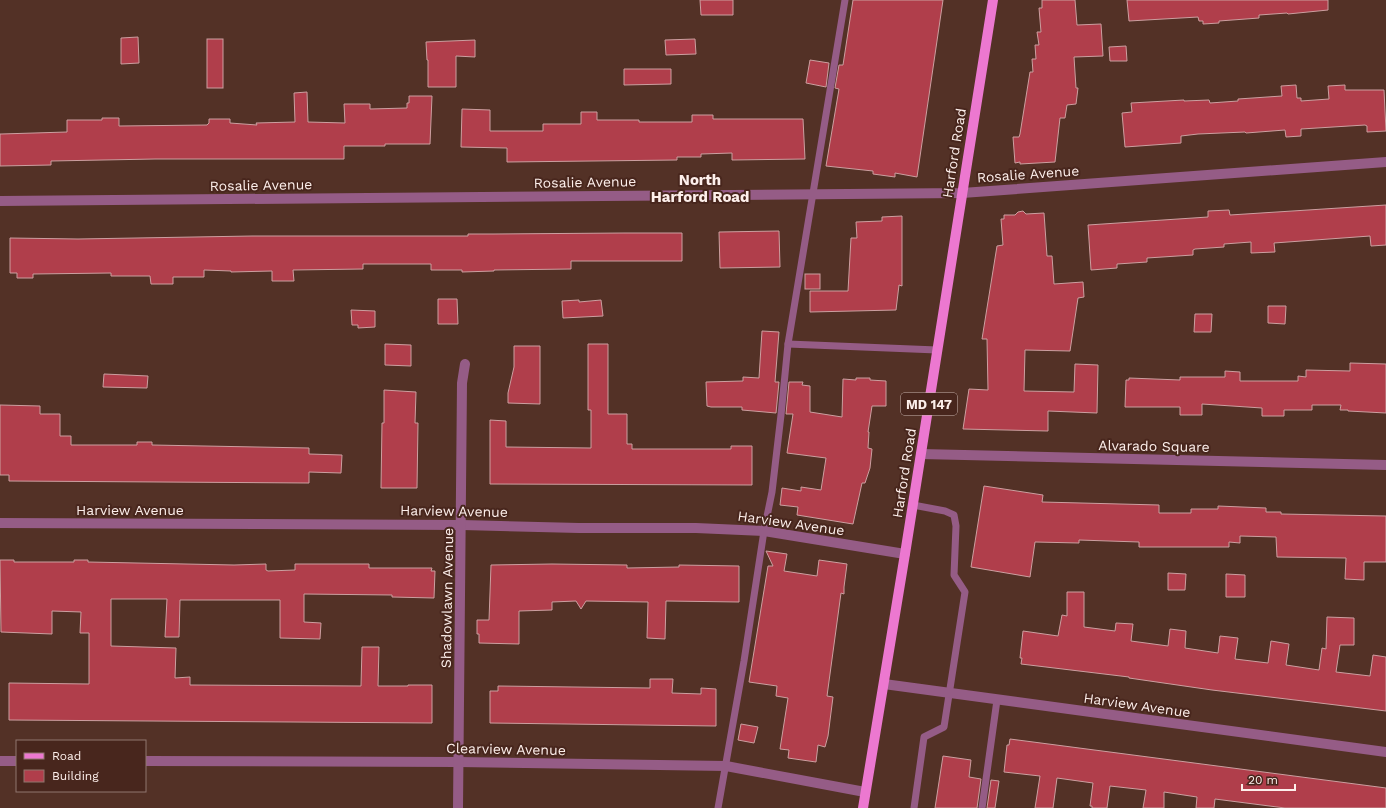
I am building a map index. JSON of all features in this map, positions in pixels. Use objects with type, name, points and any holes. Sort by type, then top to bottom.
[{"type":"main road","name":"Harford Road","points":[[863,808],[913,505],[993,0]]},
{"type":"street","name":"Rosalie Avenue","points":[[0,201],[962,193],[1386,162]]},
{"type":"street","name":"Shadowlawn Avenue","points":[[458,808],[462,525],[462,383],[465,364]]},
{"type":"street","name":"Alvarado Square","points":[[921,454],[1386,466]]},
{"type":"street","name":"Harview Avenue","points":[[0,523],[462,525],[579,528],[696,528],[764,531],[905,554]]},
{"type":"street","name":"Harview Avenue","points":[[884,684],[1386,752]]},
{"type":"street","points":[[0,761],[16,761]]},
{"type":"street","name":"Clearview Avenue","points":[[146,761],[458,762],[726,766],[865,792]]},
{"type":"lane","points":[[718,808],[744,661],[764,531],[772,492],[788,344],[845,0]]},
{"type":"lane","points":[[788,344],[937,350]]},
{"type":"lane","points":[[913,505],[945,511],[954,516],[956,526],[954,575],[965,592],[944,727],[924,737],[914,808]]},
{"type":"lane","points":[[982,808],[997,700]]},
{"type":"building","points":[[700,0],[733,0],[733,15],[701,15]]},
{"type":"building","points":[[853,0],[943,0],[917,177],[895,173],[895,177],[873,174],[873,171],[826,166],[839,89],[835,88],[839,65],[843,65]]},
{"type":"building","points":[[1042,0],[1075,0],[1077,25],[1101,24],[1103,56],[1074,57],[1076,88],[1078,88],[1076,104],[1067,105],[1065,118],[1060,118],[1055,162],[1020,164],[1020,162],[1015,163],[1013,137],[1019,137],[1020,134],[1030,72],[1033,72],[1032,59],[1036,59],[1035,45],[1039,45],[1037,32],[1041,32],[1039,8],[1042,8]]},
{"type":"building","points":[[1127,0],[1328,0],[1328,10],[1259,15],[1259,18],[1219,21],[1219,23],[1203,24],[1203,21],[1199,21],[1198,17],[1129,21]]},
{"type":"building","points":[[138,37],[139,63],[121,64],[121,38]]},
{"type":"building","points":[[207,39],[223,39],[223,88],[207,88]]},
{"type":"building","points":[[695,39],[696,54],[666,55],[665,40]]},
{"type":"building","points":[[475,40],[475,57],[456,56],[456,87],[428,87],[426,42]]},
{"type":"building","points":[[1126,46],[1127,61],[1110,61],[1109,47]]},
{"type":"building","points":[[810,60],[829,63],[826,87],[806,83]]},
{"type":"building","points":[[624,69],[671,69],[671,84],[624,85]]},
{"type":"building","points":[[1296,85],[1297,98],[1301,98],[1301,101],[1329,99],[1328,86],[1345,85],[1345,90],[1384,90],[1386,131],[1367,132],[1367,126],[1365,125],[1301,129],[1301,136],[1286,137],[1285,130],[1246,133],[1198,134],[1181,136],[1181,143],[1125,147],[1122,113],[1132,112],[1131,103],[1184,100],[1209,100],[1210,103],[1238,101],[1238,99],[1282,96],[1281,86]]},
{"type":"building","points":[[307,92],[308,122],[345,123],[344,104],[370,104],[370,109],[407,108],[409,96],[432,96],[430,144],[344,146],[344,159],[155,159],[51,161],[51,165],[0,166],[0,134],[67,132],[67,120],[102,120],[102,118],[119,118],[119,126],[207,125],[209,123],[209,119],[230,119],[230,123],[257,125],[256,123],[295,122],[294,93]]},
{"type":"building","points":[[462,109],[490,110],[490,131],[543,131],[543,124],[581,124],[581,112],[597,112],[597,120],[639,120],[639,122],[692,122],[692,115],[713,115],[713,119],[803,119],[805,159],[732,160],[732,153],[701,154],[701,157],[677,157],[677,160],[507,162],[507,148],[461,147]]},
{"type":"building","points":[[1386,205],[1386,245],[1371,246],[1370,236],[1274,243],[1275,252],[1251,253],[1251,242],[1224,244],[1224,247],[1195,249],[1193,250],[1193,255],[1147,258],[1147,262],[1117,264],[1117,268],[1091,270],[1088,225],[1208,217],[1208,211],[1229,210],[1230,215]]},
{"type":"building","points":[[1023,211],[1026,214],[1044,213],[1047,256],[1052,256],[1054,284],[1083,282],[1084,297],[1078,298],[1070,351],[1025,350],[1024,391],[1074,392],[1075,364],[1098,365],[1097,413],[1048,411],[1048,431],[963,429],[969,389],[988,390],[987,339],[982,339],[997,246],[1003,245],[1001,219],[1004,219],[1004,215],[1015,215],[1018,212]]},
{"type":"building","points":[[902,216],[902,286],[899,285],[896,310],[810,312],[810,291],[848,291],[851,238],[857,238],[856,222],[882,221],[882,217]]},
{"type":"building","points":[[779,231],[780,267],[720,268],[719,232]]},
{"type":"building","points":[[682,233],[682,261],[571,261],[571,269],[462,272],[462,270],[431,270],[431,264],[363,264],[363,269],[293,270],[294,281],[272,281],[272,271],[231,272],[204,270],[204,277],[173,277],[173,284],[151,284],[150,276],[111,276],[111,273],[33,274],[33,278],[17,278],[17,273],[10,273],[10,238],[78,239],[252,236],[468,236],[468,234]]},
{"type":"building","points":[[805,274],[820,274],[820,289],[805,289]]},
{"type":"building","points":[[438,299],[457,299],[458,324],[438,324]]},
{"type":"building","points":[[579,300],[579,302],[601,300],[603,316],[563,318],[562,301]]},
{"type":"building","points":[[1268,306],[1286,306],[1285,324],[1268,323]]},
{"type":"building","points":[[351,310],[375,311],[375,327],[358,328],[358,325],[352,325]]},
{"type":"building","points":[[1195,314],[1212,314],[1211,332],[1194,332]]},
{"type":"building","points":[[762,331],[779,332],[775,382],[779,382],[776,413],[742,410],[742,407],[707,406],[706,382],[743,381],[743,377],[759,378]]},
{"type":"building","points":[[385,344],[411,345],[411,366],[385,365]]},
{"type":"building","points":[[588,344],[608,344],[608,414],[627,414],[627,444],[632,444],[632,449],[731,449],[731,446],[752,446],[752,485],[490,484],[490,420],[506,421],[506,447],[591,448],[591,410],[588,410]]},
{"type":"building","points":[[514,346],[540,346],[540,404],[508,403],[508,393],[514,367]]},
{"type":"building","points":[[1350,363],[1386,364],[1386,413],[1340,410],[1341,405],[1312,405],[1312,410],[1284,410],[1284,416],[1262,416],[1262,408],[1202,404],[1202,415],[1180,415],[1180,407],[1125,407],[1126,380],[1129,380],[1129,378],[1180,380],[1180,377],[1225,377],[1225,371],[1240,372],[1240,381],[1298,381],[1298,376],[1306,377],[1306,370],[1350,371]]},
{"type":"building","points":[[104,374],[148,376],[147,388],[103,387]]},
{"type":"building","points":[[856,378],[870,378],[870,380],[886,381],[886,406],[872,406],[868,432],[868,448],[872,449],[870,468],[865,483],[862,483],[853,524],[797,515],[798,507],[780,505],[782,488],[801,491],[801,487],[821,490],[826,458],[787,453],[793,414],[786,414],[789,382],[803,382],[802,385],[810,386],[810,412],[842,417],[843,379],[856,380]]},
{"type":"building","points":[[384,390],[416,392],[415,423],[418,423],[417,488],[381,488]]},
{"type":"building","points":[[0,405],[40,406],[40,414],[60,414],[60,436],[71,436],[71,445],[137,445],[137,442],[152,442],[152,445],[309,448],[309,454],[342,455],[341,473],[309,472],[309,483],[9,481],[9,475],[0,475]]},
{"type":"building","points":[[984,486],[1043,495],[1042,502],[1159,505],[1159,513],[1191,513],[1191,509],[1218,509],[1218,506],[1266,508],[1266,512],[1281,512],[1281,514],[1386,516],[1386,562],[1364,562],[1364,580],[1345,579],[1346,558],[1277,557],[1276,537],[1240,536],[1240,543],[1229,542],[1229,547],[1139,547],[1139,542],[1079,540],[1079,543],[1035,542],[1030,577],[971,567]]},
{"type":"building","points":[[766,551],[787,554],[784,571],[817,576],[819,560],[847,564],[844,594],[841,593],[827,696],[833,697],[828,736],[825,747],[818,745],[816,762],[788,758],[789,750],[780,749],[788,698],[776,696],[777,686],[749,682],[768,566],[773,566]]},
{"type":"building","points":[[0,560],[14,560],[14,562],[74,562],[74,560],[88,560],[88,562],[234,565],[266,564],[266,570],[268,571],[295,570],[295,564],[369,564],[369,568],[432,568],[431,571],[435,571],[434,598],[392,597],[392,595],[304,594],[304,622],[321,623],[320,639],[280,638],[280,600],[180,600],[179,637],[165,637],[167,599],[111,599],[111,646],[176,648],[175,678],[190,677],[190,685],[361,686],[362,647],[379,647],[378,686],[432,685],[432,723],[9,720],[9,683],[89,684],[89,633],[80,633],[81,612],[52,611],[52,634],[1,632]]},
{"type":"building","points":[[491,565],[627,565],[627,568],[679,567],[679,565],[739,566],[739,602],[666,601],[665,639],[647,638],[648,602],[586,601],[581,609],[576,601],[552,602],[552,610],[519,611],[519,644],[479,643],[479,634],[477,634],[477,620],[489,620]]},
{"type":"building","points":[[1168,573],[1186,574],[1185,590],[1168,590]]},
{"type":"building","points":[[1226,574],[1245,575],[1245,597],[1226,597]]},
{"type":"building","points":[[1067,592],[1084,592],[1084,627],[1115,631],[1116,623],[1133,624],[1131,641],[1168,646],[1170,629],[1186,631],[1185,648],[1218,653],[1220,636],[1238,638],[1235,659],[1268,663],[1271,641],[1289,644],[1286,665],[1319,670],[1322,648],[1326,649],[1327,617],[1354,618],[1354,645],[1340,645],[1336,672],[1370,676],[1373,655],[1386,657],[1386,711],[1212,690],[1129,677],[1021,664],[1022,658],[1020,658],[1023,631],[1058,636],[1062,615],[1067,616]]},
{"type":"building","points":[[650,679],[673,679],[672,693],[701,694],[701,688],[716,689],[716,726],[490,723],[490,691],[498,691],[498,686],[650,688]]},
{"type":"building","points":[[741,724],[758,727],[754,743],[738,740]]},
{"type":"building","points":[[1010,739],[1386,788],[1386,808],[1285,808],[1215,799],[1214,808],[1196,808],[1197,797],[1164,792],[1164,808],[1143,808],[1146,790],[1110,786],[1107,808],[1092,808],[1092,806],[1090,806],[1093,783],[1057,778],[1053,808],[1035,808],[1040,776],[1004,772],[1007,745],[1009,745]]},
{"type":"building","points":[[943,756],[971,760],[969,777],[981,779],[977,808],[935,808]]},
{"type":"building","points":[[991,780],[999,781],[995,808],[987,808]]},
{"type":"district","name":"North Harford Road","points":[[700,188]]}]
